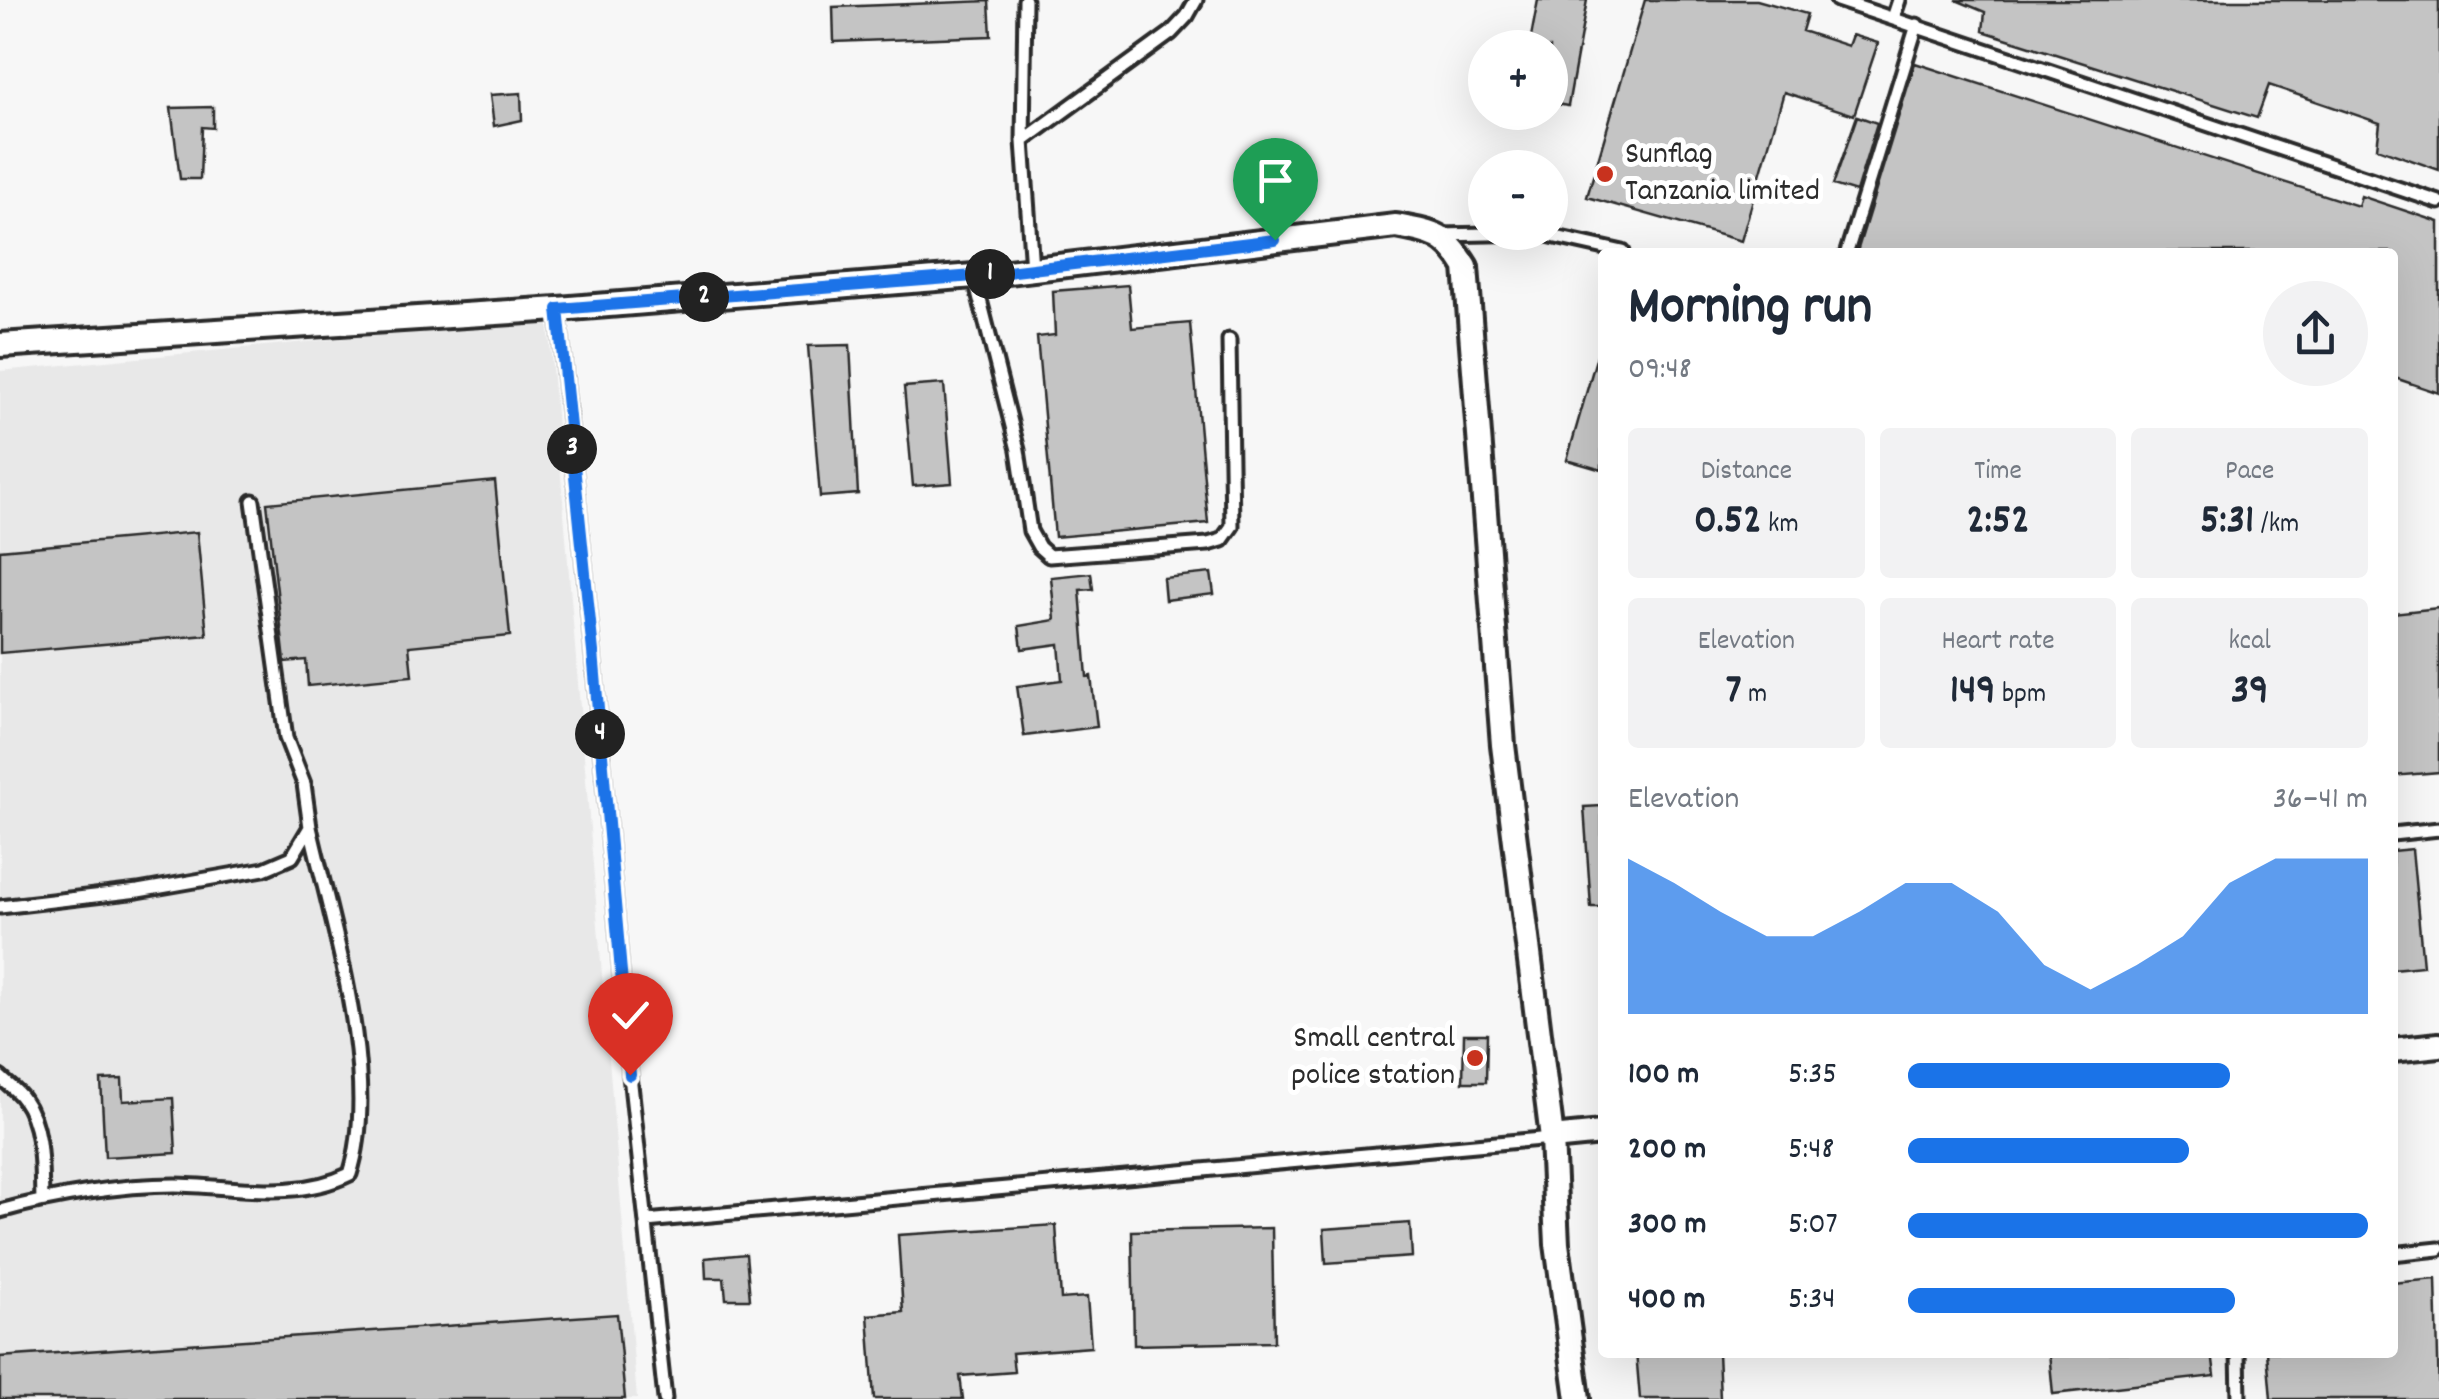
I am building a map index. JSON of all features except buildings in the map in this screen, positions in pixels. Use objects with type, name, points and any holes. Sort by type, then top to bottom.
[{"type":"street","points":[[0,345],[558,309],[974,276],[1396,226],[1440,235],[1454,247],[1466,268],[1503,744],[1552,1138],[1557,1244],[1578,1399]]},
{"type":"street","points":[[2398,1049],[2439,1046]]},
{"type":"street","points":[[1552,1138],[1598,1133]]},
{"type":"lane","points":[[1025,0],[1023,141],[1032,269]]},
{"type":"lane","points":[[1023,141],[1170,33],[1188,16],[1196,0]]},
{"type":"lane","points":[[1837,0],[2439,202]]},
{"type":"lane","points":[[1893,18],[1900,0]]},
{"type":"lane","points":[[1848,248],[1917,26]]},
{"type":"lane","points":[[1440,235],[1538,233],[1605,248]]},
{"type":"lane","points":[[974,276],[1012,422],[1030,531],[1050,556],[1222,540],[1232,526],[1229,340]]},
{"type":"lane","points":[[558,309],[664,1399]]},
{"type":"lane","points":[[0,1211],[42,1200],[172,1185],[288,1191],[326,1186],[350,1174],[359,1145],[362,1104],[348,994],[304,784],[286,738],[253,501]]},
{"type":"lane","points":[[0,907],[138,891],[264,869],[292,856],[310,827]]},
{"type":"lane","points":[[2398,833],[2439,828]]},
{"type":"lane","points":[[0,1077],[23,1099],[34,1124],[42,1200]]},
{"type":"lane","points":[[646,1221],[1552,1138]]},
{"type":"lane","points":[[2398,1253],[2439,1249]]},
{"type":"lane","points":[[2238,1358],[2240,1399]]},
{"type":"shaded area","points":[[548,319],[637,1399],[0,1399],[0,371]]},
{"type":"place","name":"Sunflag Tanzania limited","points":[[1605,174]]},
{"type":"place","name":"Small central police station","points":[[1475,1058]]},
{"type":"route","points":[[630,1075],[558,309],[974,276],[1275,240]]}]
